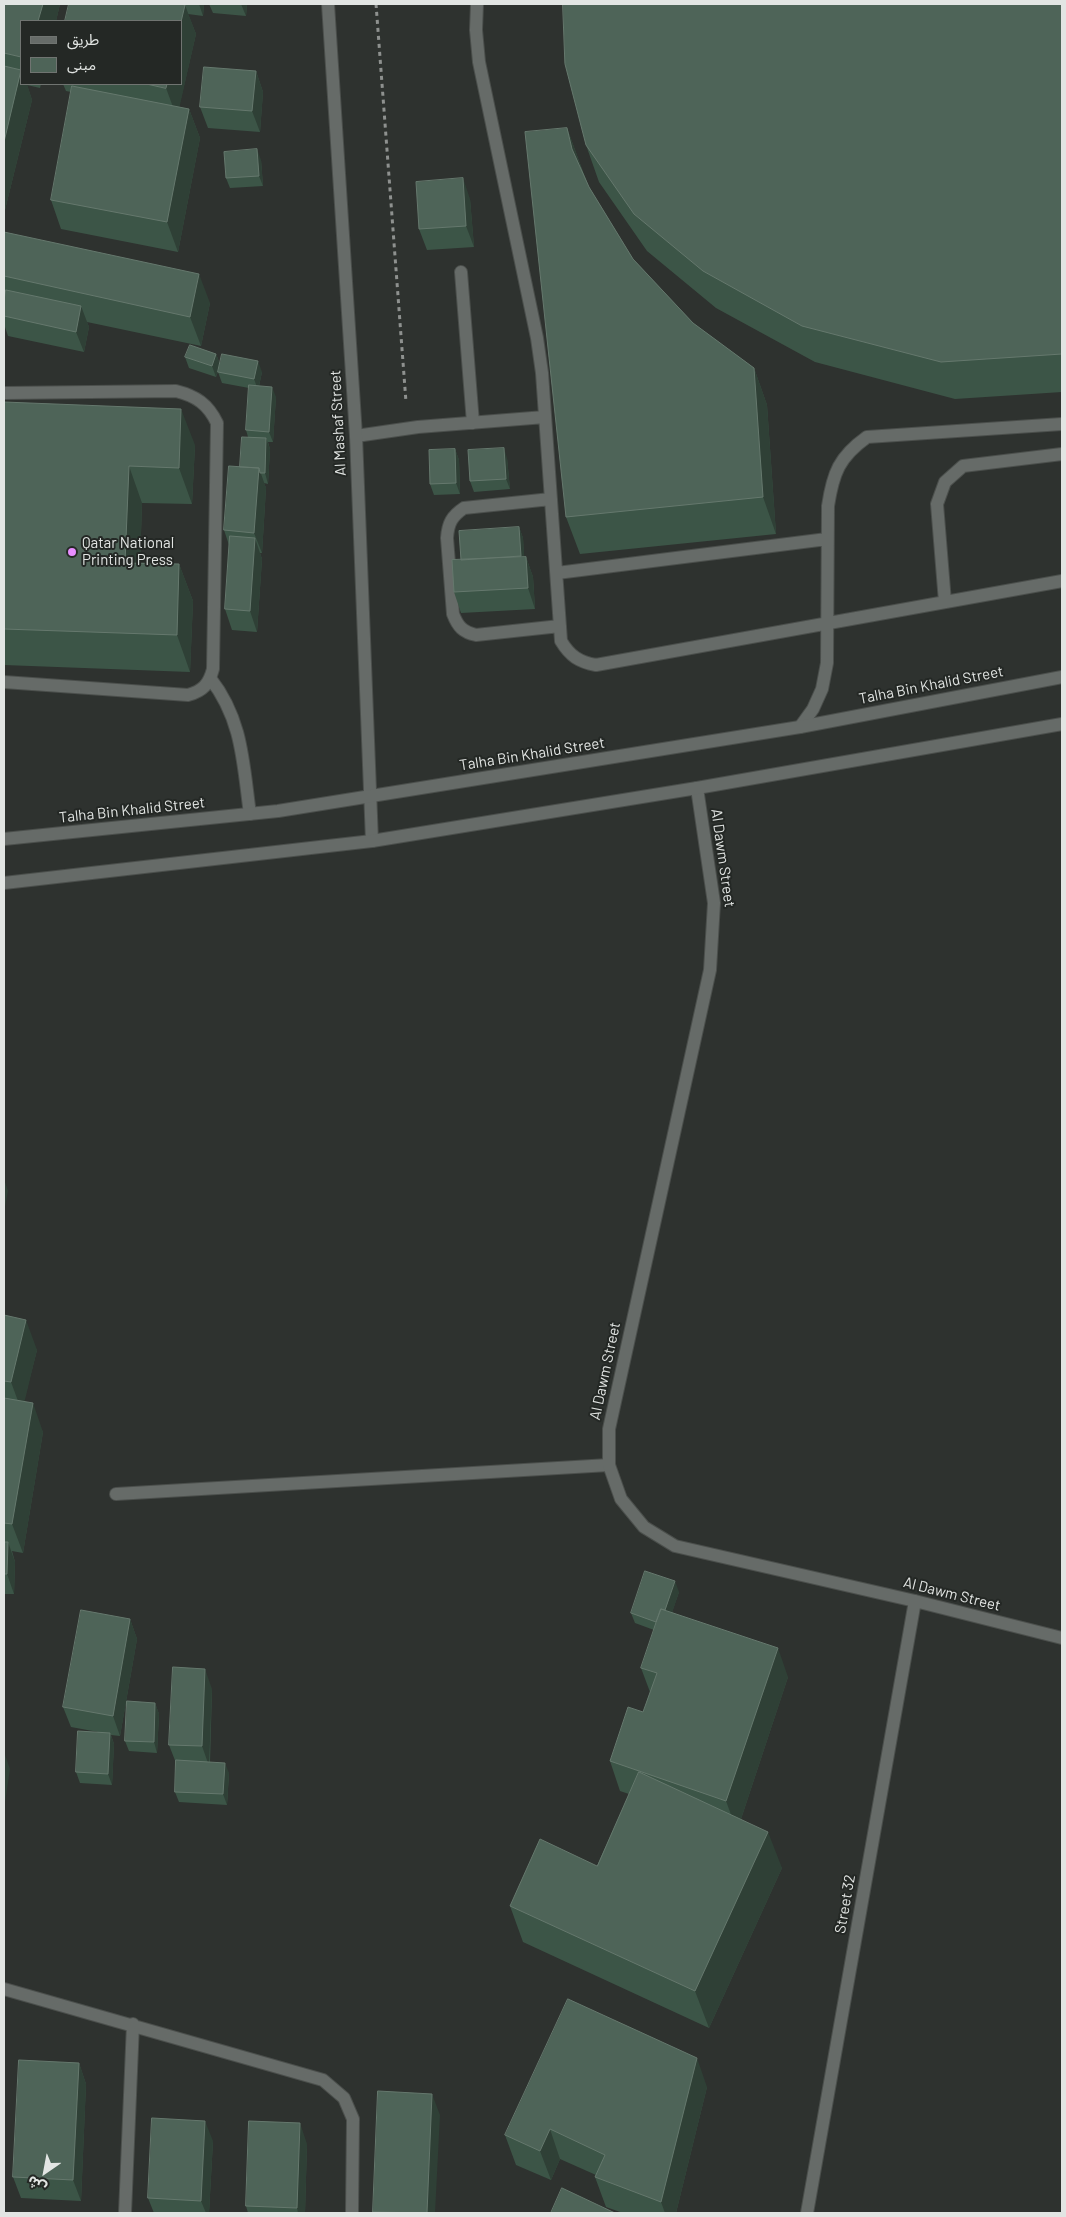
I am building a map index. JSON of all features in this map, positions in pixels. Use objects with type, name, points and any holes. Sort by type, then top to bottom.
[{"type":"street","name":"Al Mashaf Street","points":[[328,4],[356,436],[372,841]]},
{"type":"street","points":[[478,4],[476,30],[479,62],[537,338],[552,499],[560,626],[562,641],[569,654],[582,662],[596,664],[1062,581]]},
{"type":"street","points":[[461,272],[473,423]]},
{"type":"street","points":[[4,393],[176,391],[200,400],[211,411],[217,423],[212,669],[210,678],[198,692],[188,695],[4,682]]},
{"type":"street","points":[[356,436],[408,429],[545,417]]},
{"type":"street","points":[[800,726],[813,709],[822,689],[827,663],[828,506],[831,484],[838,466],[851,448],[867,437],[1062,424]]},
{"type":"street","points":[[945,602],[937,504],[946,482],[963,466],[1062,454]]},
{"type":"street","points":[[552,499],[464,508],[454,515],[448,525],[447,538],[454,614],[457,624],[466,632],[476,635],[560,626]]},
{"type":"street","points":[[557,573],[827,539]]},
{"type":"street","name":"Talha Bin Khalid Street","points":[[4,839],[250,814],[371,796],[800,726],[1062,677]]},
{"type":"street","points":[[210,678],[223,694],[239,732],[250,814]]},
{"type":"street","points":[[4,883],[372,841],[697,788],[1062,724]]},
{"type":"street","name":"Al Dawm Street","points":[[697,788],[714,903],[710,970],[609,1429],[609,1465],[621,1498],[644,1527],[675,1546],[915,1601],[1062,1638]]},
{"type":"street","points":[[116,1494],[609,1465]]},
{"type":"street","name":"Street 32","points":[[807,2213],[915,1601]]},
{"type":"street","points":[[4,1989],[133,2024],[323,2080],[344,2098],[353,2119],[352,2213]]},
{"type":"street","points":[[125,2213],[133,2024]]},
{"type":"path","points":[[376,4],[408,429]]},
{"type":"building","points":[[4,4],[43,4],[38,20],[20,20],[20,57],[4,53]]},
{"type":"building","points":[[69,4],[185,5],[181,20],[65,20]]},
{"type":"building","points":[[563,4],[1062,4],[1062,354],[941,362],[802,326],[703,271],[634,214],[586,145],[565,64]]},
{"type":"building","points":[[4,66],[20,70],[20,74],[4,142]]},
{"type":"building","points":[[204,67],[256,71],[252,111],[200,107]]},
{"type":"building","points":[[152,85],[167,85],[166,88]]},
{"type":"building","points":[[72,86],[189,109],[167,222],[51,200]]},
{"type":"building","points":[[567,128],[572,149],[589,187],[633,259],[693,323],[754,368],[763,497],[566,517],[525,132]]},
{"type":"building","points":[[257,149],[259,176],[226,178],[224,152]]},
{"type":"building","points":[[463,178],[466,226],[419,229],[416,182]]},
{"type":"building","points":[[4,232],[199,274],[190,317],[4,276]]},
{"type":"building","points":[[6,290],[81,306],[76,332],[4,316]]},
{"type":"building","points":[[190,345],[216,354],[212,366],[185,357]]},
{"type":"building","points":[[222,354],[258,361],[254,379],[218,372]]},
{"type":"building","points":[[249,385],[272,387],[269,432],[246,430]]},
{"type":"building","name":"Qatar National Printing Press","points":[[4,402],[181,409],[179,468],[129,466],[125,563],[179,564],[177,635],[4,629]]},
{"type":"building","points":[[242,437],[266,438],[265,473],[260,473],[259,468],[240,467]]},
{"type":"building","points":[[504,448],[506,479],[470,481],[468,450]]},
{"type":"building","points":[[455,449],[456,483],[430,484],[429,450]]},
{"type":"building","points":[[229,466],[259,468],[254,533],[224,530]]},
{"type":"building","points":[[519,527],[521,556],[461,560],[459,531]]},
{"type":"building","points":[[230,536],[255,538],[250,611],[225,609]]},
{"type":"building","points":[[526,557],[528,588],[454,592],[452,560]]},
{"type":"building","points":[[4,1315],[26,1320],[11,1382],[4,1381]]},
{"type":"building","points":[[4,1398],[33,1403],[12,1524],[4,1523]]},
{"type":"building","points":[[4,1542],[8,1542],[7,1574],[4,1574]]},
{"type":"building","points":[[645,1571],[675,1581],[665,1610],[661,1609],[656,1622],[631,1613]]},
{"type":"building","points":[[661,1609],[778,1648],[726,1801],[610,1761],[628,1707],[643,1712],[657,1673],[641,1668]]},
{"type":"building","points":[[81,1610],[130,1619],[113,1716],[63,1707]]},
{"type":"building","points":[[173,1667],[205,1669],[202,1746],[169,1745]]},
{"type":"building","points":[[127,1701],[155,1703],[154,1742],[125,1741]]},
{"type":"building","points":[[78,1731],[110,1733],[108,1774],[76,1772]]},
{"type":"building","points":[[176,1760],[225,1763],[223,1794],[175,1792]]},
{"type":"building","points":[[639,1772],[768,1832],[695,1991],[510,1906],[540,1839],[597,1866]]},
{"type":"building","points":[[568,1999],[697,2058],[661,2202],[595,2177],[605,2155],[550,2129],[540,2151],[505,2135]]},
{"type":"building","points":[[19,2060],[79,2063],[73,2180],[13,2177]]},
{"type":"building","points":[[378,2091],[432,2094],[427,2213],[373,2212]]},
{"type":"building","points":[[152,2118],[205,2121],[201,2201],[148,2198]]},
{"type":"building","points":[[249,2121],[300,2123],[297,2208],[246,2206]]},
{"type":"building","points":[[562,2188],[615,2213],[551,2213]]},
{"type":"place","name":"Qatar National Printing Press","points":[[72,552]]}]
